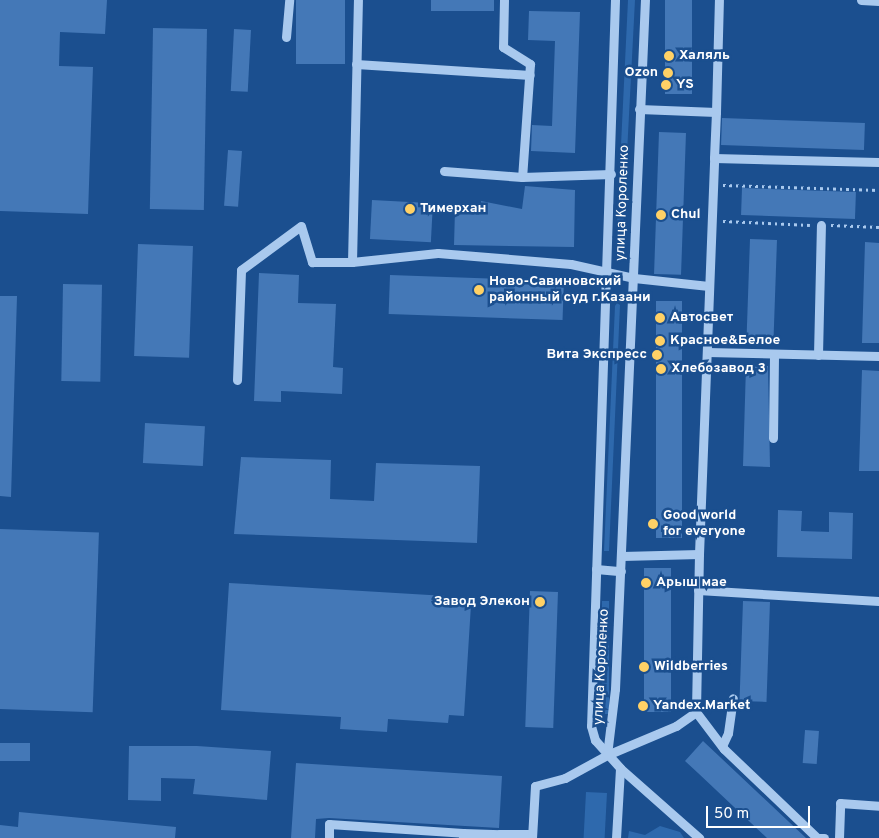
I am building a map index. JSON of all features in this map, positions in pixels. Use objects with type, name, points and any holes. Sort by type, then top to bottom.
[{"type":"street","points":[[286,37],[289,0]]},
{"type":"street","points":[[352,262],[358,0]]},
{"type":"street","points":[[504,0],[502,47],[530,64],[522,177]]},
{"type":"street","name":"улица Короленко","points":[[607,755],[595,740],[590,707],[608,271],[615,0]]},
{"type":"street","name":"улица Короленко","points":[[607,755],[614,707],[622,556],[645,0]]},
{"type":"street","points":[[719,0],[714,184],[699,554],[696,712],[722,746],[817,838],[824,838]]},
{"type":"street","points":[[861,0],[879,0]]},
{"type":"street","points":[[356,64],[530,75]]},
{"type":"street","points":[[640,109],[716,112]]},
{"type":"street","points":[[714,158],[879,162]]},
{"type":"street","points":[[444,172],[522,177],[611,174]]},
{"type":"street","points":[[818,355],[821,225]]},
{"type":"street","points":[[237,380],[241,270],[301,226],[312,262],[352,262],[438,253],[571,264],[634,278],[709,286]]},
{"type":"street","points":[[707,352],[879,356]]},
{"type":"street","points":[[774,354],[774,438]]},
{"type":"street","points":[[622,556],[699,554]]},
{"type":"street","points":[[596,569],[621,571]]},
{"type":"street","points":[[698,590],[879,601]]},
{"type":"street","points":[[722,746],[728,733],[733,698]]},
{"type":"street","points":[[329,838],[329,824],[433,834],[532,836],[535,786],[565,778],[607,755],[676,726],[696,712]]},
{"type":"street","points":[[607,755],[699,838]]},
{"type":"street","points":[[616,838],[620,768]]},
{"type":"street","points":[[839,838],[840,803],[879,806]]},
{"type":"path","points":[[714,184],[879,190]]},
{"type":"path","points":[[712,221],[879,227]]},
{"type":"shaded area","points":[[628,0],[635,0],[622,249],[616,249]]},
{"type":"shaded area","points":[[617,303],[620,305],[609,551],[604,551],[615,306]]},
{"type":"shaded area","points":[[602,601],[609,601],[609,714],[602,714]]},
{"type":"shaded area","points":[[586,792],[607,793],[605,838],[584,838]]},
{"type":"shaded area","points":[[660,826],[680,832],[684,838],[628,838],[629,831],[645,835]]},
{"type":"building","points":[[0,0],[107,0],[105,34],[60,32],[59,66],[93,67],[88,214],[0,211]]},
{"type":"building","points":[[296,0],[345,0],[345,64],[296,64]]},
{"type":"building","points":[[431,0],[494,0],[494,11],[431,11]]},
{"type":"building","points":[[665,0],[692,0],[692,94],[665,94]]},
{"type":"building","points":[[529,11],[580,12],[575,153],[531,151],[532,125],[552,126],[555,41],[528,40]]},
{"type":"building","points":[[153,28],[207,29],[204,210],[150,209]]},
{"type":"building","points":[[234,29],[251,30],[248,92],[231,91]]},
{"type":"building","points":[[722,118],[865,123],[864,150],[721,145]]},
{"type":"building","points":[[659,132],[686,133],[681,275],[654,274]]},
{"type":"building","points":[[228,150],[242,151],[238,207],[224,206]]},
{"type":"building","points":[[525,186],[575,190],[574,247],[454,245],[455,210],[481,210],[481,201],[522,209]]},
{"type":"building","points":[[742,188],[856,192],[855,219],[741,215]]},
{"type":"building","points":[[372,200],[433,203],[431,242],[370,239]]},
{"type":"building","points":[[750,239],[777,240],[773,341],[746,340]]},
{"type":"building","points":[[865,242],[879,243],[879,343],[862,343]]},
{"type":"building","points":[[138,244],[193,246],[189,358],[134,356]]},
{"type":"building","points":[[259,273],[299,275],[298,303],[336,304],[333,367],[343,368],[342,394],[281,391],[281,402],[254,401]]},
{"type":"building","points":[[390,275],[564,281],[563,320],[389,314]]},
{"type":"building","points":[[63,284],[102,285],[100,382],[61,381]]},
{"type":"building","points":[[0,296],[17,296],[11,497],[0,496]]},
{"type":"building","points":[[656,301],[682,301],[682,538],[656,538]]},
{"type":"building","points":[[746,366],[768,366],[770,467],[743,466]]},
{"type":"building","points":[[862,370],[879,371],[879,471],[859,471]]},
{"type":"building","points":[[145,423],[205,426],[203,466],[143,463]]},
{"type":"building","points":[[241,457],[331,460],[330,499],[374,501],[376,463],[480,466],[477,543],[234,534]]},
{"type":"building","points":[[778,510],[802,511],[801,531],[829,532],[829,512],[853,513],[852,559],[777,557]]},
{"type":"building","points":[[0,529],[99,532],[93,712],[0,709]]},
{"type":"building","points":[[644,568],[671,568],[671,712],[644,712]]},
{"type":"building","points":[[229,583],[446,596],[446,603],[471,605],[464,716],[449,715],[448,723],[388,719],[387,732],[340,729],[341,717],[221,710]]},
{"type":"building","points":[[530,591],[558,592],[553,728],[525,727]]},
{"type":"building","points":[[743,601],[770,602],[766,702],[740,701]]},
{"type":"building","points":[[805,730],[819,731],[817,764],[803,763]]},
{"type":"building","points":[[703,741],[806,838],[767,838],[685,761]]},
{"type":"building","points":[[0,743],[30,743],[30,761],[0,761]]},
{"type":"building","points":[[129,746],[197,746],[271,751],[267,800],[193,794],[195,779],[161,778],[161,801],[128,800]]},
{"type":"building","points":[[296,763],[502,776],[499,828],[329,818],[316,819],[315,838],[291,838]]},
{"type":"building","points":[[19,812],[176,827],[175,838],[0,838],[0,825],[18,827]]},
{"type":"place","name":"Халяль","points":[[669,56]]},
{"type":"place","name":"Ozon","points":[[668,73]]},
{"type":"place","name":"YS","points":[[666,85]]},
{"type":"place","name":"Тимерхан","points":[[410,209]]},
{"type":"place","name":"Chul","points":[[661,215]]},
{"type":"place","name":"Ново-Савиновский районный суд г.Казани","points":[[479,290]]},
{"type":"place","name":"Автосвет","points":[[660,318]]},
{"type":"place","name":"Красное&Белое","points":[[660,341]]},
{"type":"place","name":"Вита Экспресс","points":[[657,355]]},
{"type":"place","name":"Хлебозавод 3","points":[[661,369]]},
{"type":"place","name":"Good world for everyone","points":[[653,524]]},
{"type":"place","name":"Арыш мае","points":[[646,583]]},
{"type":"place","name":"Завод Элекон","points":[[540,602]]},
{"type":"place","name":"Wildberries","points":[[644,667]]},
{"type":"place","name":"Yandex.Market","points":[[643,706]]}]
